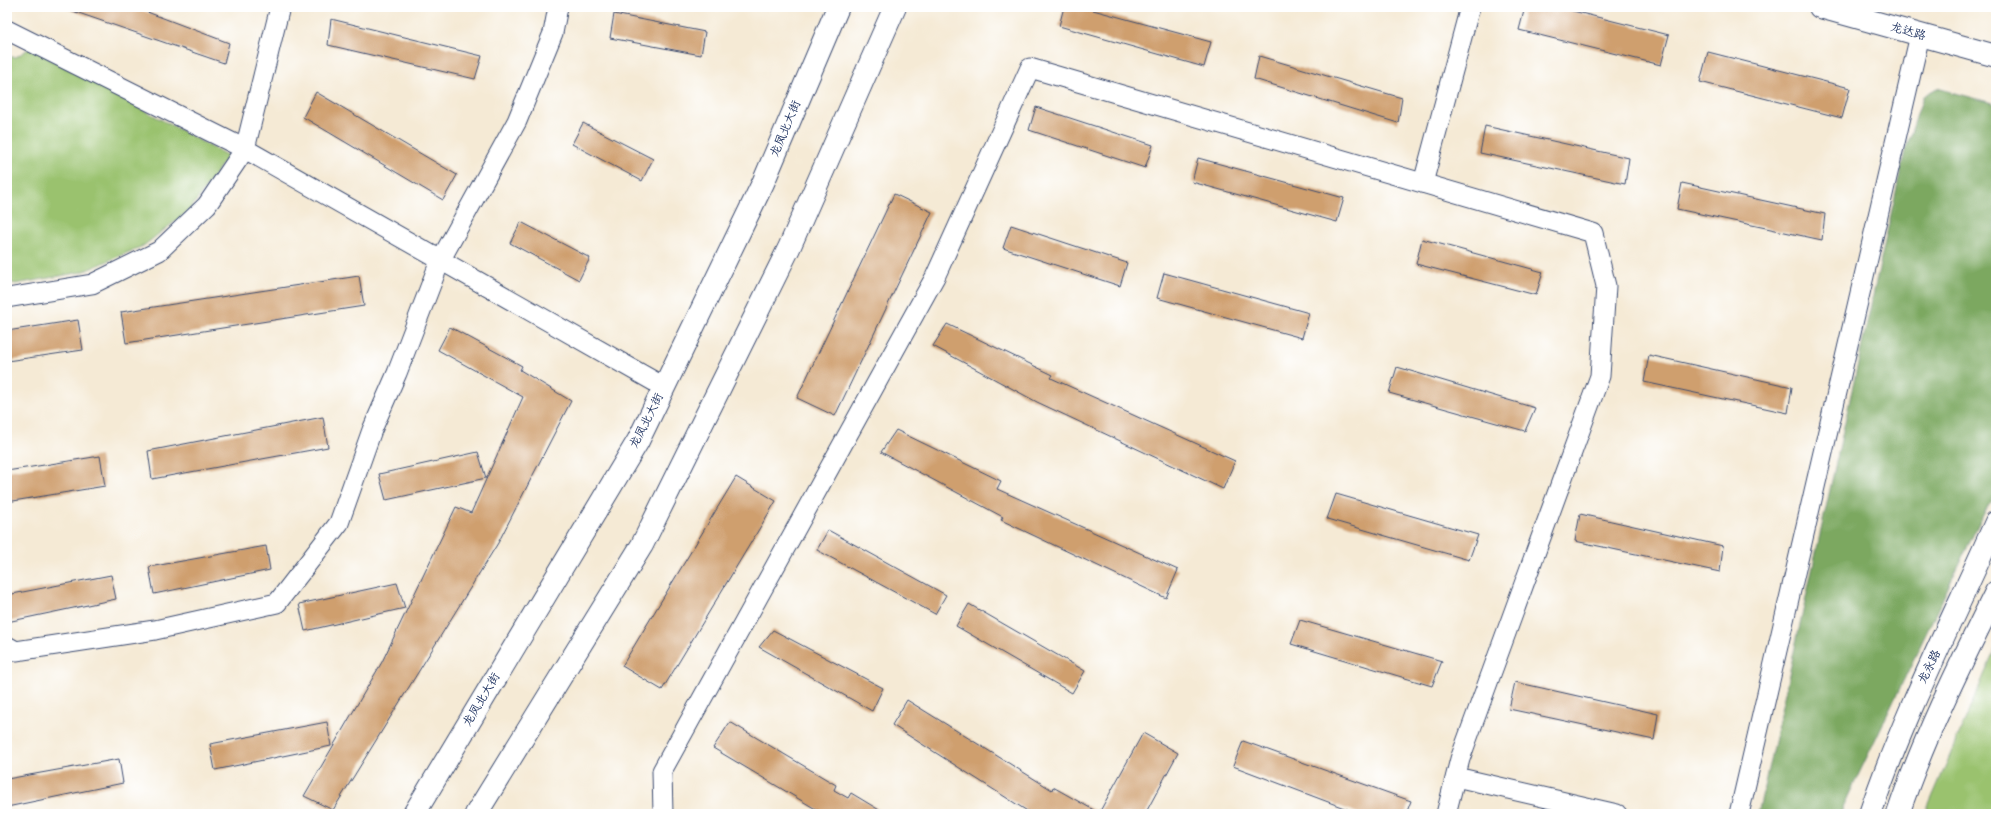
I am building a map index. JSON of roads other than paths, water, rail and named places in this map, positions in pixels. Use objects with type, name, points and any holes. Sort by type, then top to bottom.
[{"type":"main road","name":"龙凤北大街","points":[[414,814],[638,441],[763,182],[838,7]]},
{"type":"main road","points":[[476,814],[642,545],[789,248],[895,7]]},
{"type":"main road","name":"龙达路","points":[[1820,7],[1996,56]]},
{"type":"main road","name":"龙永路","points":[[1870,814],[1886,765],[1910,708],[1953,620],[1996,522]]},
{"type":"main road","points":[[1898,814],[1911,775],[1937,713],[1996,592]]},
{"type":"street","points":[[7,298],[92,284],[159,250],[208,205],[245,149],[280,7]]},
{"type":"street","points":[[7,646],[16,651],[155,630],[277,602],[339,523],[372,430],[397,373],[440,261],[517,121],[553,33],[558,7]]},
{"type":"street","points":[[1423,183],[1470,7]]},
{"type":"street","points":[[7,30],[245,149],[664,387]]},
{"type":"street","points":[[1740,814],[1920,35]]},
{"type":"street","points":[[663,814],[662,771],[935,277],[1030,68],[1593,233],[1606,286],[1600,376],[1460,759],[1446,814]]},
{"type":"street","points":[[1456,776],[1617,814]]}]
